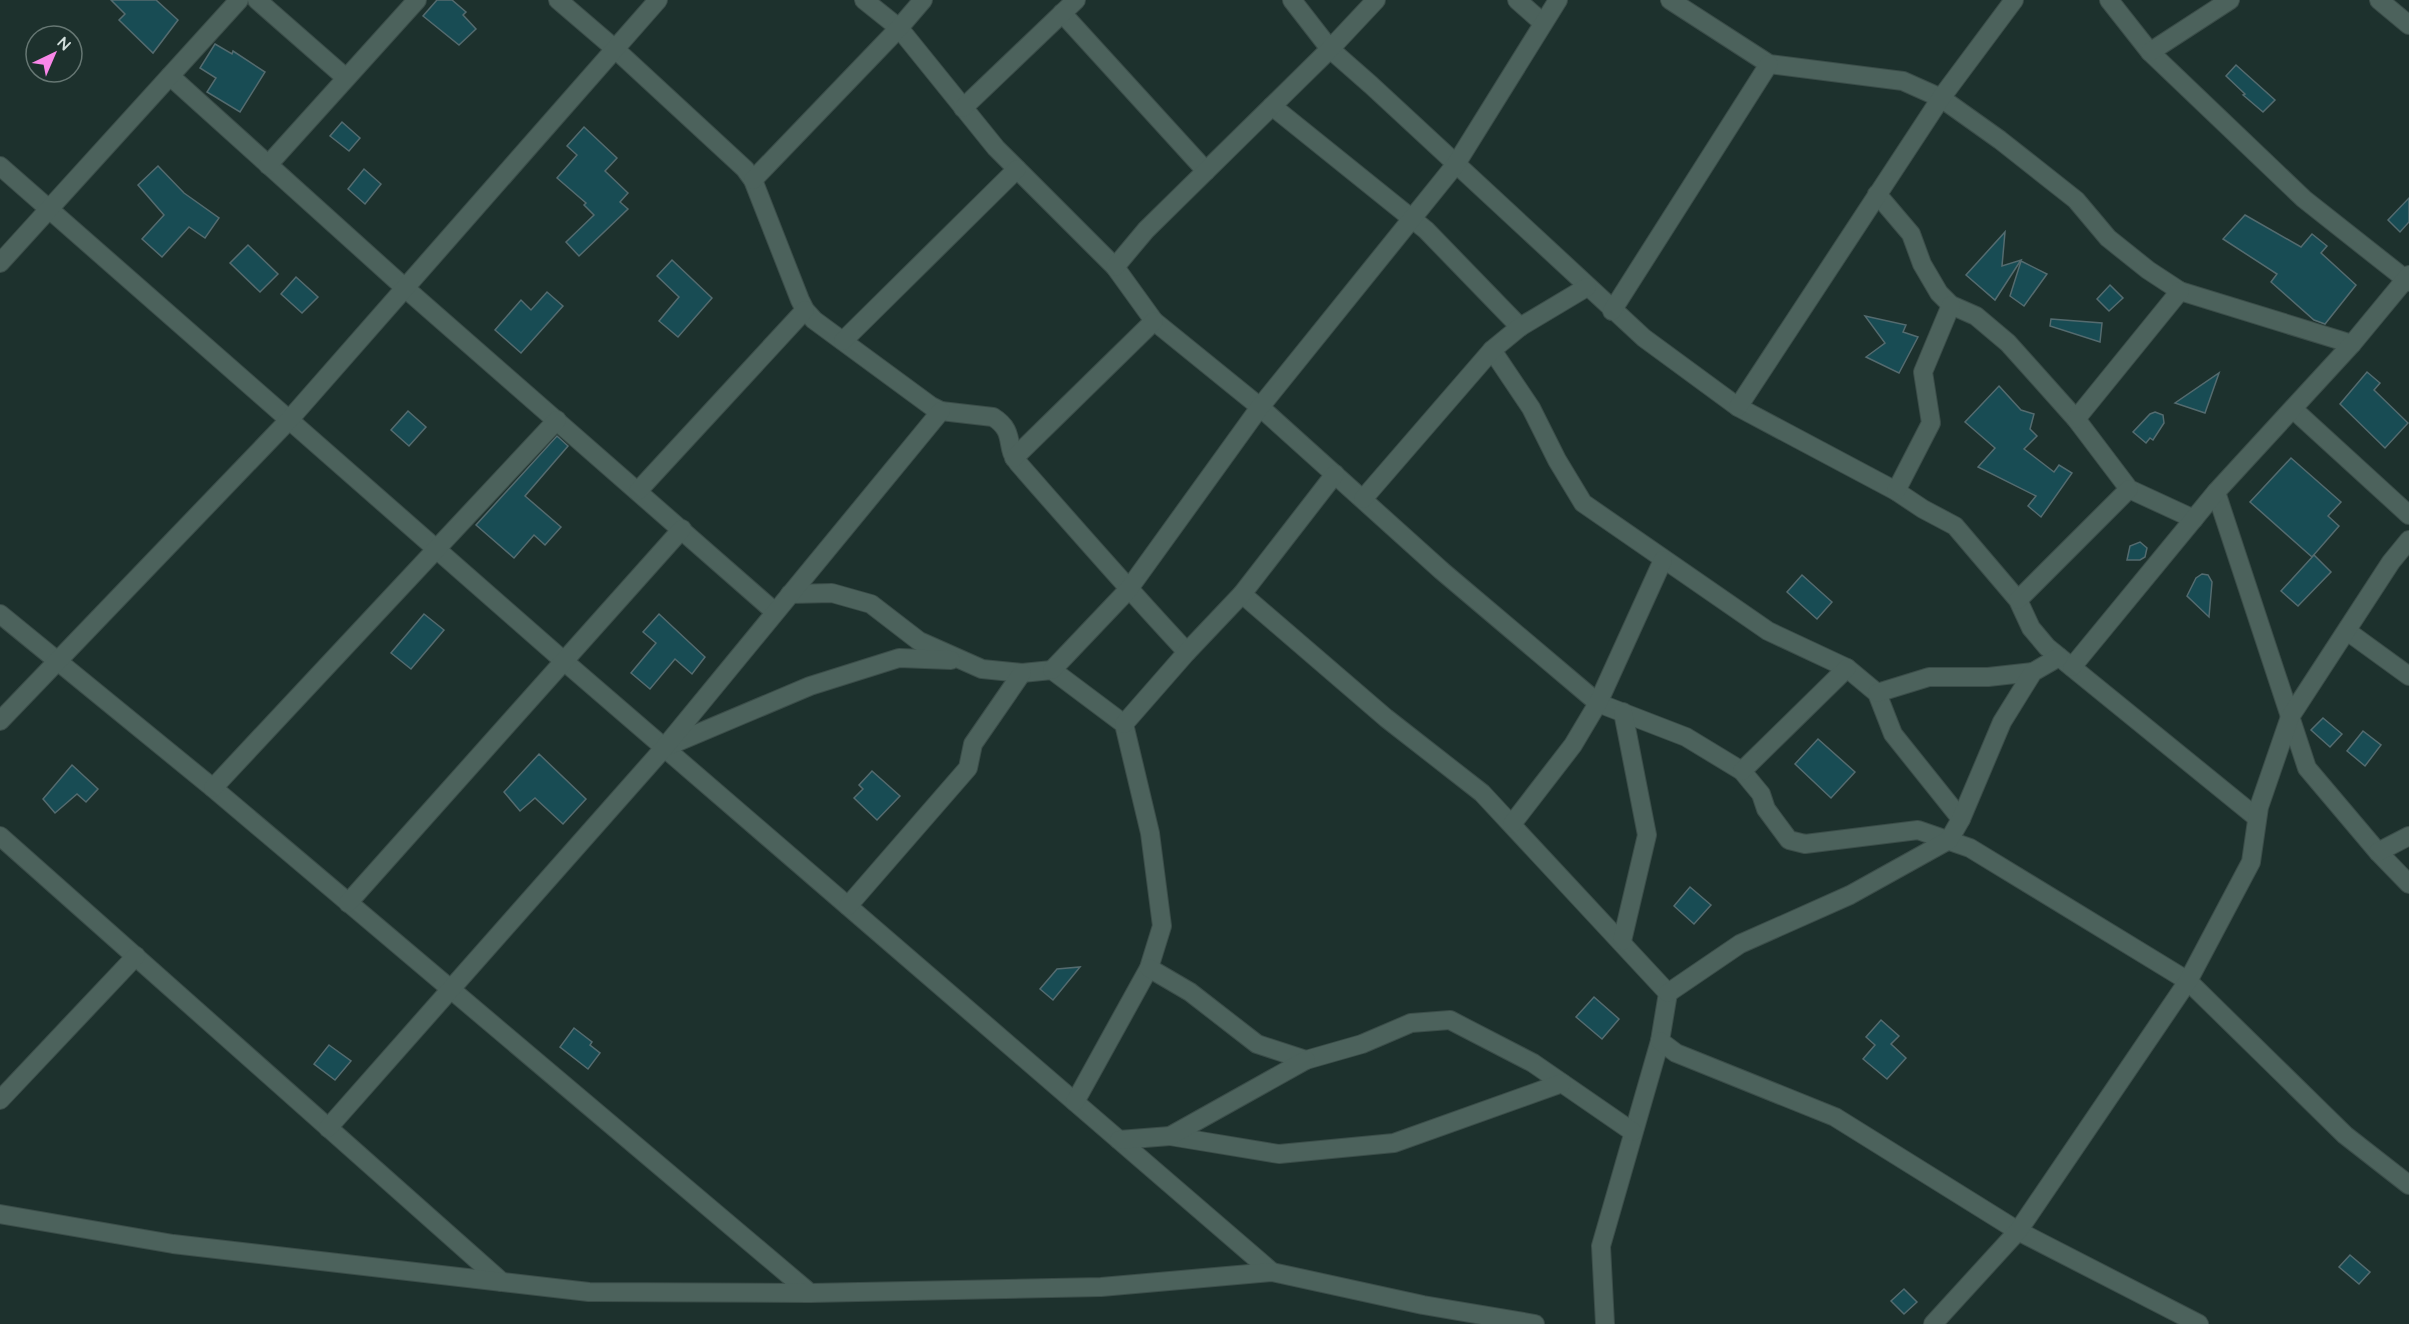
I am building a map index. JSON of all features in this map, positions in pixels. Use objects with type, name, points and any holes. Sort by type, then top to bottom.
[{"type":"street","points":[[0,262],[238,0]]},
{"type":"street","points":[[257,0],[346,78]]},
{"type":"street","points":[[268,165],[417,0]]},
{"type":"street","points":[[558,0],[614,48],[753,180],[805,310],[814,320],[931,406],[941,411],[993,417],[1007,428],[1014,458],[1128,590],[1187,652]]},
{"type":"street","points":[[0,721],[289,420],[658,0]]},
{"type":"street","points":[[864,0],[899,28],[963,108],[1017,169],[1114,267],[1154,321],[1260,407],[1442,571],[1598,703],[1686,737],[1742,771],[1761,794],[1766,809],[1788,840],[1805,844],[1918,830],[1970,848],[2188,981],[2345,1135],[2409,1185]]},
{"type":"street","points":[[753,180],[923,0]]},
{"type":"street","points":[[963,108],[1076,0]]},
{"type":"street","points":[[1292,0],[1330,49],[1612,311],[1644,338],[1738,407],[1896,491],[1955,526],[2018,600],[2037,636],[2256,817]]},
{"type":"street","points":[[1114,267],[1146,230],[1330,49],[1376,0]]},
{"type":"street","points":[[1517,0],[1543,23]]},
{"type":"street","points":[[790,594],[832,593],[871,604],[918,640],[982,669],[1022,673],[1052,670],[1128,590],[1260,407],[1414,219],[1456,164],[1558,0]]},
{"type":"street","points":[[1670,0],[1769,64],[1903,81],[1941,99],[2000,140],[2076,200],[2108,238],[2148,270],[2180,291],[2352,344]]},
{"type":"street","points":[[1738,407],[1941,99],[2014,0]]},
{"type":"street","points":[[1877,693],[1929,677],[1988,677],[2033,672],[2066,662],[2408,279],[2304,199],[2150,52],[2109,0]]},
{"type":"street","points":[[2150,52],[2230,0]]},
{"type":"street","points":[[2391,4],[2409,25]]},
{"type":"street","points":[[1062,14],[1206,171]]},
{"type":"street","points":[[1612,311],[1769,64]]},
{"type":"street","points":[[170,76],[405,288],[775,612]]},
{"type":"street","points":[[1272,106],[1414,219],[1520,327]]},
{"type":"street","points":[[0,166],[565,662],[1272,1272]]},
{"type":"street","points":[[843,341],[1017,169]]},
{"type":"street","points":[[1877,194],[1911,234],[1922,264],[1939,293],[1951,304],[1976,316],[2008,344],[2076,419],[2130,489],[2194,519]]},
{"type":"street","points":[[1363,499],[1492,350],[1520,327],[1587,287]]},
{"type":"street","points":[[2076,419],[2180,291]]},
{"type":"street","points":[[1896,491],[1931,423],[1923,372],[1951,304]]},
{"type":"street","points":[[638,491],[805,310]]},
{"type":"street","points":[[1014,458],[1154,321]]},
{"type":"street","points":[[1492,350],[1532,408],[1557,460],[1583,503],[1768,631],[1847,668],[1877,693],[1893,734],[1961,819]]},
{"type":"street","points":[[2293,409],[2409,515]]},
{"type":"street","points":[[328,1128],[664,748],[941,411]]},
{"type":"street","points":[[213,788],[556,420]]},
{"type":"street","points":[[1124,724],[1242,594],[1335,474]]},
{"type":"street","points":[[2018,600],[2130,489]]},
{"type":"street","points":[[2216,492],[2307,768],[2378,852],[2409,884]]},
{"type":"street","points":[[348,903],[682,529]]},
{"type":"street","points":[[1933,1324],[2018,1231],[2188,981],[2251,862],[2255,849],[2256,817],[2290,717],[2391,562],[2409,540]]},
{"type":"street","points":[[1512,824],[1573,745],[1598,703],[1663,560]]},
{"type":"street","points":[[1242,594],[1386,718],[1482,794],[1622,941],[1668,993]]},
{"type":"street","points":[[0,614],[213,788],[810,1293]]},
{"type":"street","points":[[2347,630],[2409,676]]},
{"type":"street","points":[[664,748],[810,686],[899,658],[962,660]]},
{"type":"street","points":[[1742,771],[1847,668]]},
{"type":"street","points":[[1052,670],[1124,724],[1150,833],[1162,926],[1149,969],[1075,1102]]},
{"type":"street","points":[[1605,1324],[1602,1245],[1660,1041],[1668,993],[1740,944],[1850,895],[1949,840],[1961,819],[2002,723],[2033,672]]},
{"type":"street","points":[[848,906],[968,768],[973,744],[1022,673]]},
{"type":"street","points":[[1622,941],[1647,835],[1623,712]]},
{"type":"street","points":[[0,836],[502,1282]]},
{"type":"street","points":[[2378,852],[2409,836]]},
{"type":"street","points":[[0,1100],[136,956]]},
{"type":"street","points":[[1149,969],[1190,992],[1257,1044],[1306,1060]]},
{"type":"street","points":[[1170,1136],[1306,1060],[1362,1044],[1411,1023],[1450,1020],[1533,1063],[1633,1131]]},
{"type":"street","points":[[1660,1041],[1676,1053],[1835,1117],[2018,1231],[2199,1324]]},
{"type":"street","points":[[1119,1140],[1170,1136],[1279,1154],[1394,1143],[1562,1083]]},
{"type":"street","points":[[0,1214],[173,1244],[589,1292],[810,1293],[1101,1287],[1272,1272],[1423,1305],[1535,1324]]},
{"type":"building","points":[[111,0],[156,0],[178,20],[153,53],[119,20],[125,14]]},
{"type":"building","points":[[437,0],[452,0],[466,12],[463,15],[476,29],[459,45],[423,16]]},
{"type":"building","points":[[215,44],[232,54],[233,51],[265,72],[240,112],[207,92],[216,78],[200,68]]},
{"type":"building","points":[[2236,65],[2275,100],[2263,112],[2226,76]]},
{"type":"building","points":[[342,122],[360,138],[349,151],[330,136]]},
{"type":"building","points":[[584,127],[617,158],[605,171],[628,193],[620,202],[628,209],[579,256],[566,242],[594,215],[584,205],[586,203],[557,178],[577,155],[567,146]]},
{"type":"building","points":[[158,166],[184,193],[219,218],[205,238],[189,227],[162,257],[142,239],[164,215],[138,185]]},
{"type":"building","points":[[364,169],[381,184],[365,204],[348,189]]},
{"type":"building","points":[[2409,198],[2409,222],[2400,232],[2388,220]]},
{"type":"building","points":[[2245,215],[2301,247],[2312,234],[2327,246],[2321,253],[2356,285],[2325,324],[2314,320],[2271,282],[2277,274],[2223,239]]},
{"type":"building","points":[[2005,232],[2002,266],[2021,260],[1995,300],[1966,275]]},
{"type":"building","points":[[248,245],[278,274],[260,292],[230,263]]},
{"type":"building","points":[[672,260],[712,298],[678,337],[659,321],[679,297],[657,276]]},
{"type":"building","points":[[2021,261],[2047,274],[2024,306],[2010,296]]},
{"type":"building","points":[[296,277],[318,297],[302,313],[281,294]]},
{"type":"building","points":[[2110,285],[2123,298],[2109,311],[2097,299]]},
{"type":"building","points":[[547,292],[563,306],[521,353],[495,330],[521,300],[531,310]]},
{"type":"building","points":[[1865,316],[1906,325],[1903,332],[1918,337],[1899,373],[1866,357],[1885,343]]},
{"type":"building","points":[[2051,319],[2102,323],[2100,342],[2050,326]]},
{"type":"building","points":[[2367,372],[2380,383],[2374,390],[2408,423],[2385,448],[2340,404]]},
{"type":"building","points":[[2219,373],[2205,413],[2175,403]]},
{"type":"building","points":[[1999,386],[2021,410],[2034,414],[2030,429],[2037,436],[2024,449],[2054,472],[2059,465],[2072,473],[2041,517],[2028,506],[2036,496],[1978,467],[1995,448],[1965,422]]},
{"type":"building","points":[[408,411],[426,427],[409,446],[391,430]]},
{"type":"building","points":[[2155,412],[2163,415],[2164,423],[2153,440],[2150,438],[2146,443],[2133,432],[2150,414]]},
{"type":"building","points":[[557,436],[568,446],[525,496],[561,527],[545,545],[534,535],[514,558],[476,525]]},
{"type":"building","points":[[2291,458],[2341,502],[2328,516],[2339,526],[2312,557],[2250,502]]},
{"type":"building","points":[[2140,542],[2147,548],[2145,557],[2140,560],[2127,560],[2130,546]]},
{"type":"building","points":[[2314,555],[2331,572],[2298,606],[2281,591]]},
{"type":"building","points":[[2202,574],[2208,575],[2212,582],[2209,617],[2187,596],[2196,578]]},
{"type":"building","points":[[1802,575],[1832,602],[1817,619],[1787,592]]},
{"type":"building","points":[[424,614],[444,630],[411,669],[391,653]]},
{"type":"building","points":[[659,614],[705,657],[692,674],[675,659],[650,689],[631,673],[656,643],[643,632]]},
{"type":"building","points":[[2323,718],[2342,734],[2330,747],[2311,730]]},
{"type":"building","points":[[2363,731],[2381,745],[2365,766],[2347,751]]},
{"type":"building","points":[[1818,739],[1855,772],[1831,798],[1795,764]]},
{"type":"building","points":[[539,754],[586,799],[563,824],[535,798],[520,811],[504,792]]},
{"type":"building","points":[[72,765],[98,789],[86,802],[77,794],[55,813],[43,799]]},
{"type":"building","points":[[872,771],[900,796],[877,820],[854,798],[863,789],[859,785]]},
{"type":"building","points":[[1690,887],[1711,905],[1694,924],[1674,906]]},
{"type":"building","points":[[1080,967],[1053,1000],[1040,989],[1057,969]]},
{"type":"building","points":[[1594,997],[1619,1019],[1602,1039],[1576,1017]]},
{"type":"building","points":[[1881,1020],[1899,1036],[1891,1044],[1906,1058],[1887,1079],[1863,1059],[1875,1045],[1866,1037]]},
{"type":"building","points":[[574,1028],[592,1042],[590,1045],[600,1053],[588,1069],[560,1047]]},
{"type":"building","points":[[329,1045],[351,1061],[335,1080],[314,1064]]},
{"type":"building","points":[[2350,1255],[2370,1272],[2359,1284],[2339,1267]]},
{"type":"building","points":[[1904,1289],[1917,1302],[1904,1314],[1891,1301]]}]
